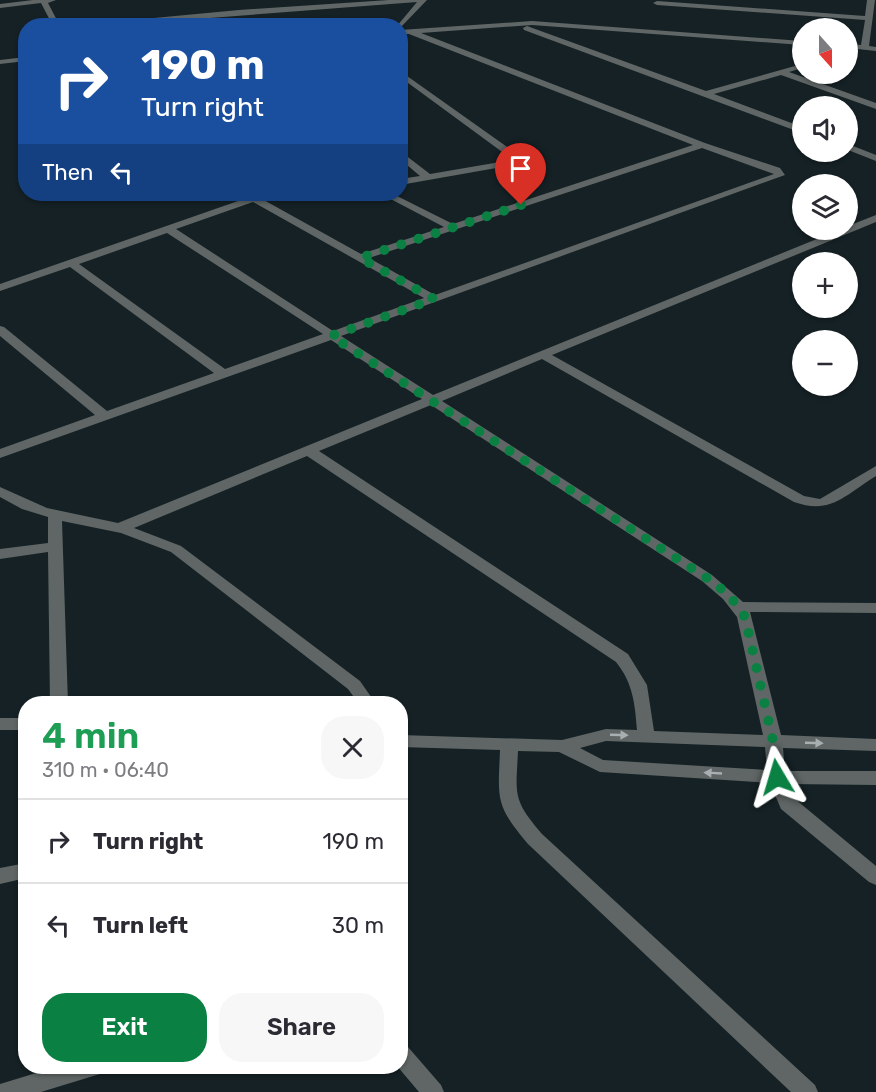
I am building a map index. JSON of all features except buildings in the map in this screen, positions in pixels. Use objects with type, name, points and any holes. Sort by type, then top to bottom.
[{"type":"street","points":[[167,18],[422,0]]},
{"type":"street","points":[[407,18],[422,0]]},
{"type":"street","points":[[865,48],[871,0]]},
{"type":"street","points":[[0,6],[48,1],[54,18]]},
{"type":"street","points":[[657,3],[868,18]]},
{"type":"street","points":[[408,32],[516,24],[550,24],[792,42]]},
{"type":"street","points":[[516,24],[792,126]]},
{"type":"street","points":[[0,454],[780,175],[777,170],[702,145],[408,33]]},
{"type":"street","points":[[858,48],[876,49]]},
{"type":"street","points":[[0,62],[18,60]]},
{"type":"street","points":[[706,94],[792,69]]},
{"type":"street","points":[[781,72],[876,106]]},
{"type":"street","points":[[408,79],[514,156],[512,160],[502,164],[408,181]]},
{"type":"street","points":[[360,258],[702,145]]},
{"type":"street","points":[[858,151],[876,158]]},
{"type":"street","points":[[408,161],[428,177]]},
{"type":"street","points":[[0,288],[245,201]]},
{"type":"street","points":[[258,201],[434,299]]},
{"type":"street","points":[[400,201],[452,227]]},
{"type":"street","points":[[120,528],[876,218]]},
{"type":"street","points":[[168,229],[707,578],[729,595],[740,607],[745,617],[773,741],[777,777],[788,804],[876,877]]},
{"type":"street","points":[[71,263],[223,374]]},
{"type":"street","points":[[0,330],[104,416]]},
{"type":"street","points":[[543,355],[805,501],[823,503],[876,470]]},
{"type":"street","points":[[309,451],[622,658],[634,672],[641,688],[646,736]]},
{"type":"street","points":[[0,491],[9,498],[29,506],[120,528],[152,538],[176,549],[354,685],[362,696]]},
{"type":"street","points":[[55,514],[59,696]]},
{"type":"street","points":[[0,554],[56,548]]},
{"type":"street","points":[[740,607],[876,608]]},
{"type":"street","points":[[0,724],[18,724]]},
{"type":"street","points":[[408,741],[562,746],[606,735],[876,745]]},
{"type":"street","points":[[509,744],[507,797],[517,818],[534,839],[807,1092]]},
{"type":"street","points":[[562,746],[600,766],[777,777],[876,778]]},
{"type":"street","points":[[0,876],[18,872]]},
{"type":"street","points":[[408,1063],[433,1092]]},
{"type":"street","points":[[7,1092],[68,1074]]},
{"type":"route","points":[[521,205],[360,258],[434,299],[331,336],[707,578],[729,595],[740,607],[745,617],[773,741],[777,777]]}]
